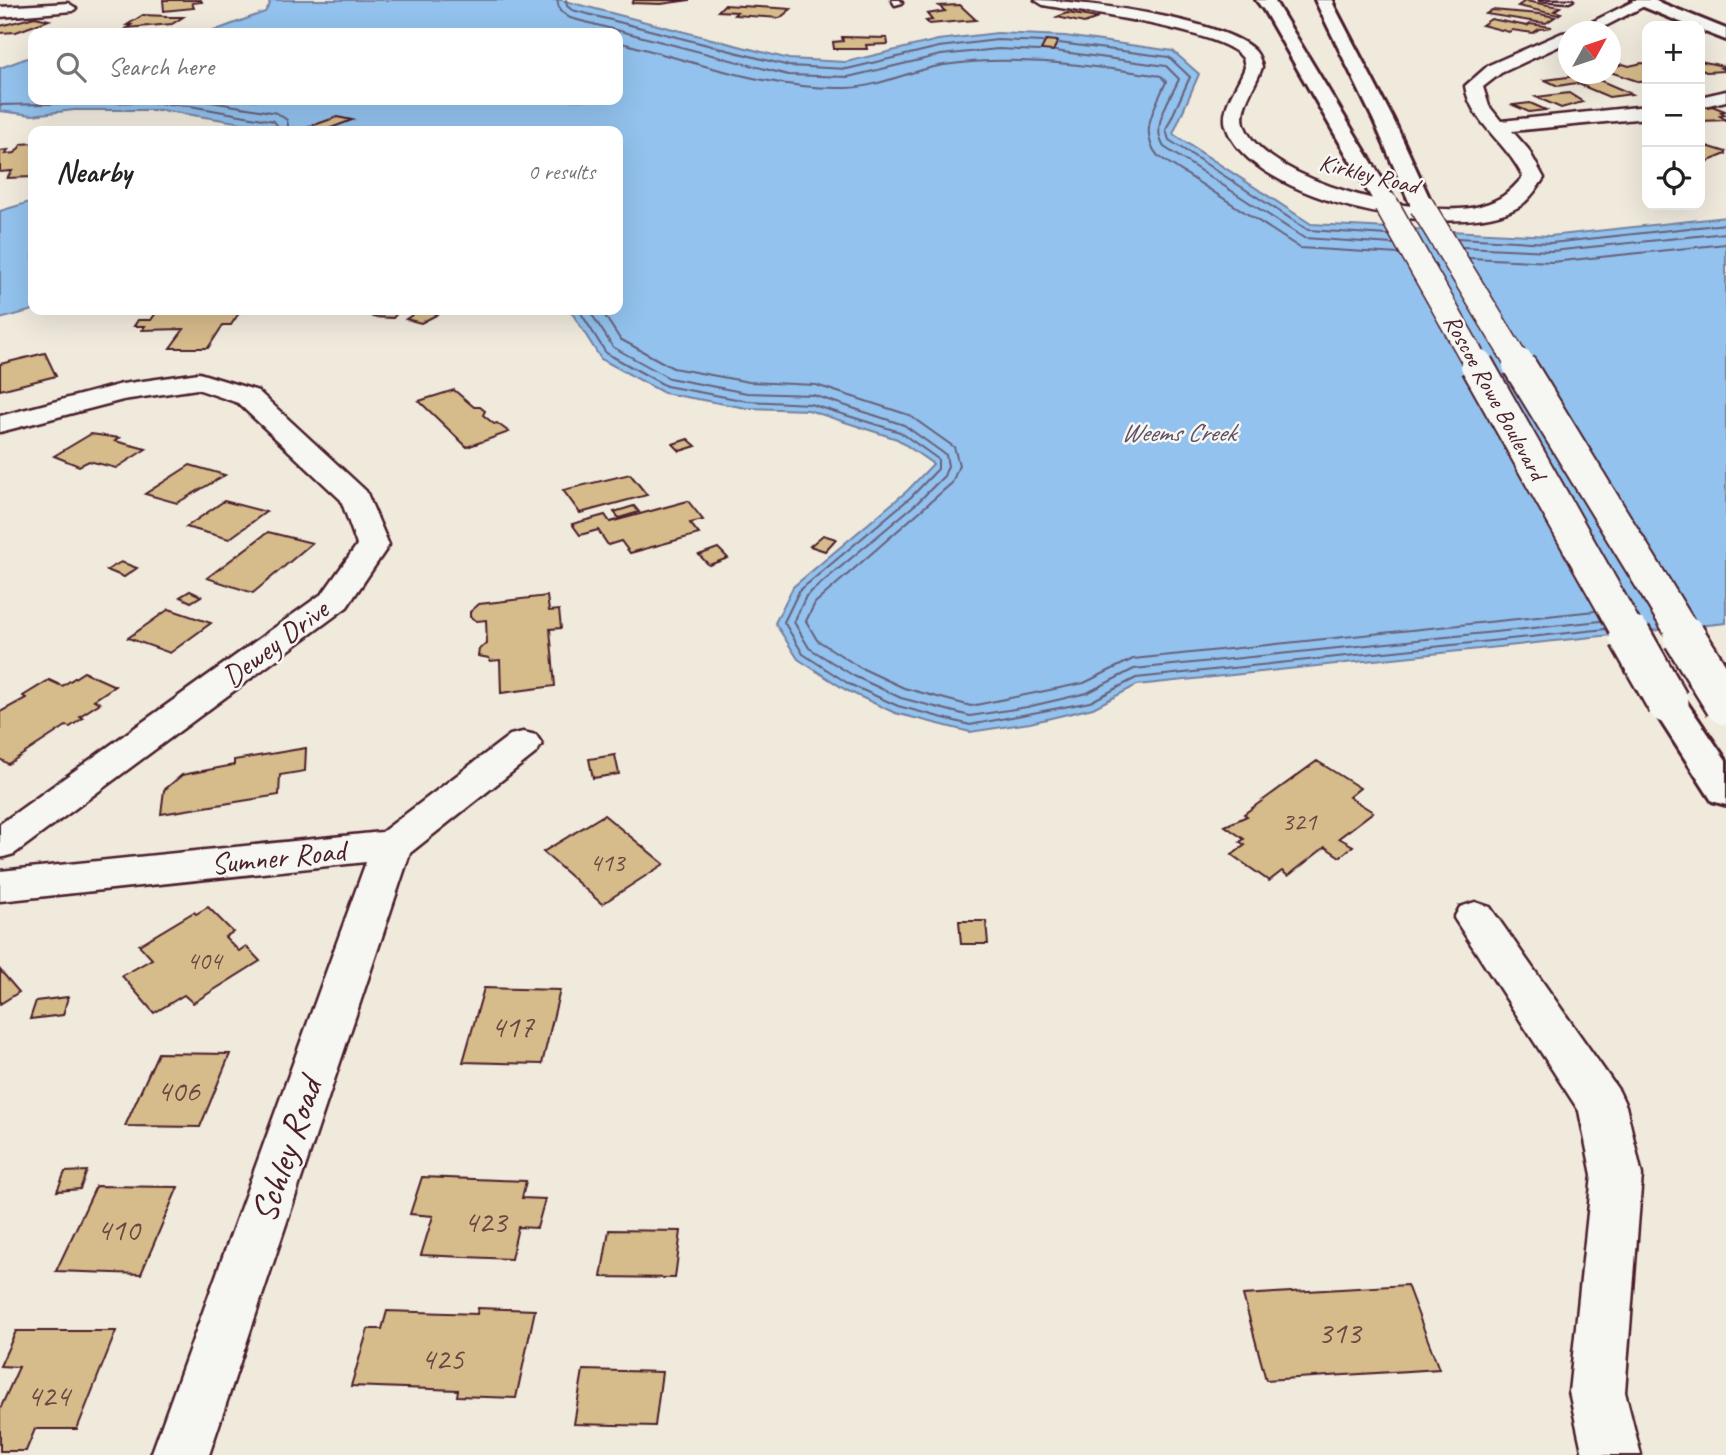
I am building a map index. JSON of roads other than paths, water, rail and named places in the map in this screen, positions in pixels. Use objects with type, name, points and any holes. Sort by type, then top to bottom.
[{"type":"main road","name":"Roscoe Rowe Boulevard","points":[[1325,1],[1422,206],[1726,704]]},
{"type":"main road","points":[[1642,1],[1726,35]]},
{"type":"main road","name":"Roscoe Rowe Boulevard","points":[[1267,2],[1386,204],[1668,703],[1726,792]]},
{"type":"street","name":"Kirkley Road","points":[[1043,0],[1196,29],[1240,46],[1252,59],[1255,67],[1253,76],[1235,102],[1232,113],[1242,142],[1277,170],[1332,196],[1411,213],[1450,215],[1480,212],[1513,204],[1528,191],[1534,178],[1522,154],[1481,110],[1475,97],[1474,86],[1495,69],[1558,41]]},
{"type":"street","points":[[1602,21],[1642,1]]},
{"type":"street","points":[[0,12],[68,8]]},
{"type":"street","points":[[1705,101],[1726,96]]},
{"type":"street","points":[[1497,127],[1642,112]]},
{"type":"street","name":"Dewey Drive","points":[[0,424],[122,392],[198,381],[248,397],[355,497],[373,545],[335,600],[0,844]]},
{"type":"street","points":[[392,845],[523,744]]},
{"type":"street","name":"Sumner Road","points":[[0,886],[392,845]]},
{"type":"street","name":"Schley Road","points":[[180,1455],[392,845]]},
{"type":"street","points":[[1475,918],[1602,1105],[1617,1175],[1597,1392],[1612,1455]]},
{"type":"lane","points":[[1544,0],[1570,0]]},
{"type":"water","name":"Weems Creek","points":[[268,0],[561,0],[789,59],[846,62],[938,40],[997,33],[1065,36],[1173,51],[1199,74],[1173,134],[1311,224],[1550,236],[1726,217],[1726,623],[1137,685],[1093,708],[1030,723],[970,732],[895,713],[846,690],[798,659],[775,623],[793,587],[907,491],[933,464],[897,439],[808,410],[746,408],[664,393],[601,359],[573,315],[623,315],[623,126],[261,126],[161,110],[74,110],[32,115],[0,111],[0,68],[28,58],[28,105],[623,105],[623,28],[222,28],[265,12],[270,4]]},
{"type":"water","points":[[28,203],[28,311],[0,319],[0,211]]}]
